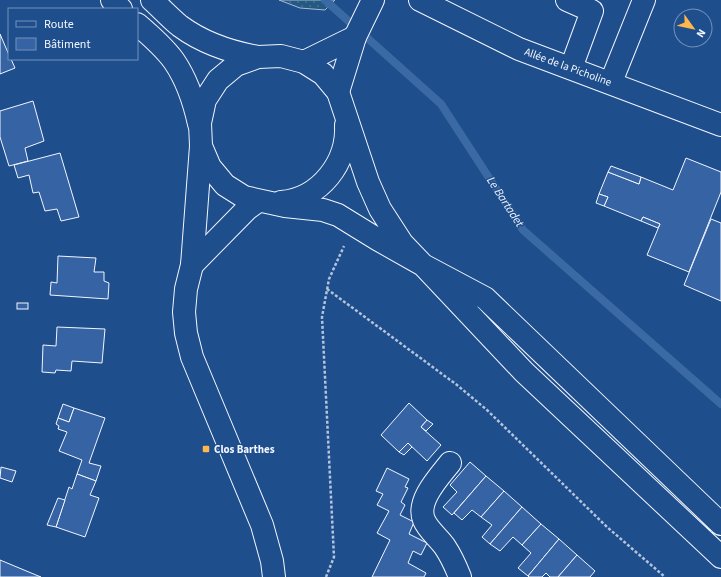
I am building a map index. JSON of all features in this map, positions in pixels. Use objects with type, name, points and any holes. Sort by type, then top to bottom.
[{"type":"main road","points":[[112,0],[120,8]]},
{"type":"main road","points":[[152,0],[179,25],[196,36],[228,51],[258,57],[281,56],[304,62],[323,74],[338,92],[368,182],[380,209],[402,243],[524,372],[721,557]]},
{"type":"main road","name":"Allée de la Picholine","points":[[420,0],[519,49],[611,82],[721,125]]},
{"type":"main road","points":[[567,0],[592,11],[571,68]]},
{"type":"main road","points":[[611,82],[644,0]]},
{"type":"main road","points":[[338,92],[355,37],[372,4]]},
{"type":"main road","points":[[138,25],[159,44],[179,68],[192,97],[201,137],[210,167],[225,185],[244,197],[262,202],[323,210],[338,215],[423,265],[485,298],[721,524]]},
{"type":"main road","points":[[304,62],[355,37]]},
{"type":"main road","points":[[258,57],[236,65],[218,80],[206,100],[200,122],[201,137],[192,264],[186,289],[184,312],[186,333],[190,351],[262,524],[274,577]]},
{"type":"main road","points":[[192,264],[247,209],[262,202],[289,201],[311,193],[328,178],[341,159],[347,136],[346,114]]},
{"type":"main road","points":[[450,463],[426,496],[423,506],[423,516],[424,521],[445,546],[460,577]]},
{"type":"path","points":[[326,577],[334,557],[322,317],[329,279],[354,224]]},
{"type":"path","points":[[327,289],[457,385],[487,410],[606,527],[664,577]]},
{"type":"shaded area","points":[[279,0],[335,0],[325,10],[300,8]]},
{"type":"building","points":[[0,34],[8,53],[8,60],[11,60],[15,68],[0,74]]},
{"type":"building","points":[[33,101],[44,141],[25,148],[28,161],[9,166],[0,137],[0,111]]},
{"type":"building","points":[[60,153],[79,217],[61,221],[57,209],[45,211],[39,192],[33,193],[29,175],[18,178],[14,165]]},
{"type":"building","points":[[686,158],[721,172],[721,192],[689,272],[647,255],[660,224],[643,217],[641,221],[604,206],[608,197],[599,194],[608,172],[639,184],[641,177],[673,190]]},
{"type":"building","points":[[611,166],[641,177],[639,184],[608,172]]},
{"type":"building","points":[[599,194],[608,197],[604,206],[596,203]]},
{"type":"building","points":[[643,217],[660,224],[658,228],[641,221]]},
{"type":"building","points":[[711,219],[721,223],[721,301],[684,285]]},
{"type":"building","points":[[58,256],[96,258],[94,272],[104,272],[104,281],[109,283],[108,299],[50,295],[51,282],[57,283]]},
{"type":"building","points":[[17,303],[28,303],[28,309],[17,309]]},
{"type":"building","points":[[57,327],[105,329],[102,363],[72,361],[71,371],[56,370],[55,373],[42,372],[43,345],[56,346]]},
{"type":"building","points":[[409,403],[427,420],[421,427],[441,445],[427,461],[408,443],[399,452],[381,435]]},
{"type":"building","points":[[63,404],[74,408],[69,422],[58,418]]},
{"type":"building","points":[[74,408],[105,418],[89,463],[101,466],[96,481],[77,474],[82,460],[59,451],[67,432],[58,429],[59,426],[56,424],[58,418],[69,422]]},
{"type":"building","points":[[427,420],[433,424],[426,431],[421,427]]},
{"type":"building","points":[[408,443],[412,447],[404,455],[399,452]]},
{"type":"building","points":[[470,462],[486,476],[452,515],[443,507],[457,492],[450,485]]},
{"type":"building","points":[[1,467],[16,471],[12,482],[0,478]]},
{"type":"building","points":[[387,468],[409,479],[405,487],[408,488],[401,502],[405,505],[400,515],[414,522],[409,534],[427,543],[421,555],[413,551],[408,563],[426,573],[424,577],[372,577],[390,540],[377,533],[389,511],[377,505],[383,494],[376,491]]},
{"type":"building","points":[[77,474],[96,481],[90,495],[99,498],[85,537],[56,527],[69,487],[72,489]]},
{"type":"building","points":[[486,476],[504,491],[481,517],[472,510],[462,520],[454,513]]},
{"type":"building","points":[[504,491],[522,507],[490,544],[482,537],[492,525],[481,517]]},
{"type":"building","points":[[58,498],[65,500],[56,527],[47,525]]},
{"type":"building","points":[[522,507],[541,524],[522,545],[513,537],[500,551],[490,544]]},
{"type":"building","points":[[541,524],[559,539],[528,576],[518,568],[531,553],[522,545]]},
{"type":"building","points":[[559,539],[577,555],[558,577],[550,577],[546,573],[542,577],[529,577],[528,576]]},
{"type":"building","points":[[577,555],[595,571],[590,577],[558,577]]},
{"type":"building","points":[[0,560],[36,575],[41,577],[0,577]]},
{"type":"waterway","name":"Le Bartadet","points":[[325,0],[441,104],[523,230],[721,404]]},
{"type":"place","name":"Clos Barthes","points":[[206,449]]}]
